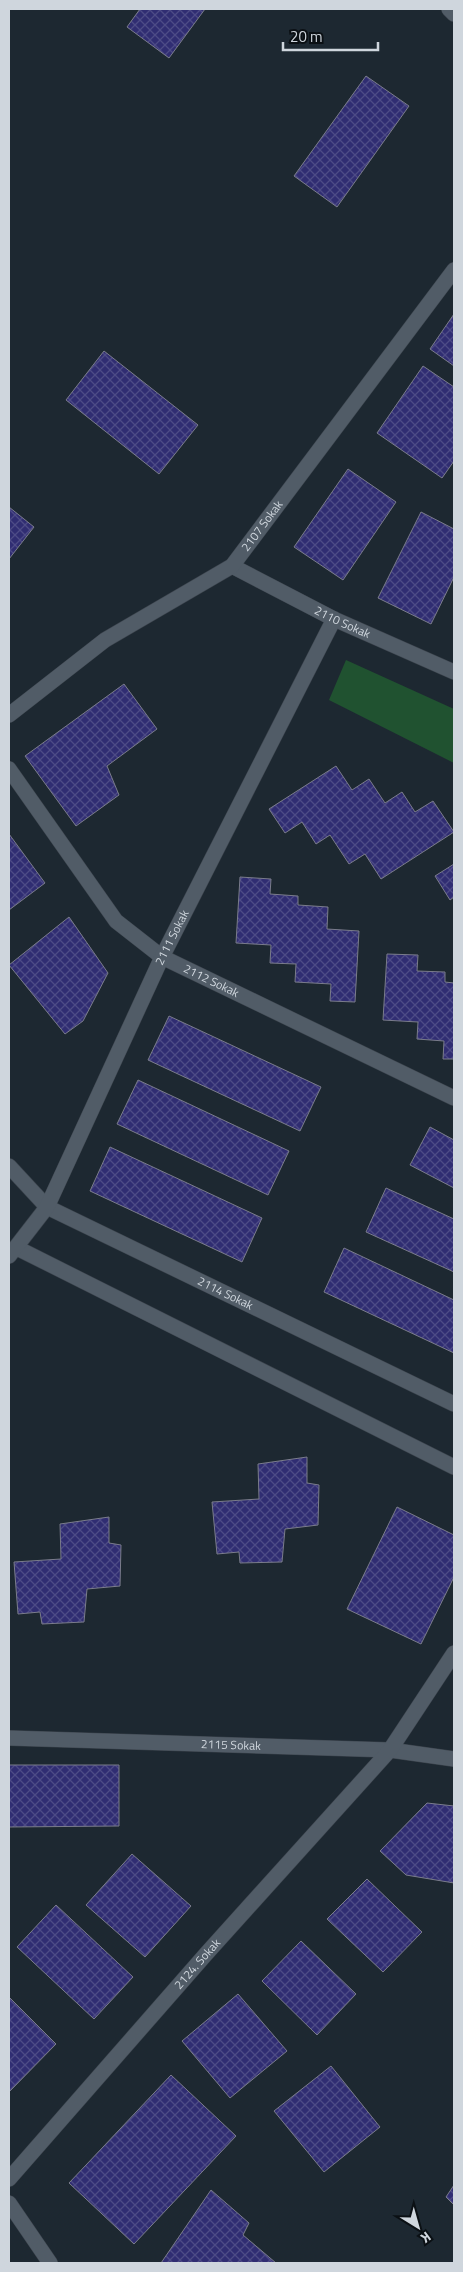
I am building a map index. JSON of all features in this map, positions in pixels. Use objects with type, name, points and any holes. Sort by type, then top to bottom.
[{"type":"street","points":[[449,9],[454,14]]},
{"type":"street","name":"2107 Sokak","points":[[9,715],[105,640],[232,566],[454,270]]},
{"type":"street","name":"2110 Sokak","points":[[232,566],[334,619],[454,672]]},
{"type":"street","name":"2111 Sokak","points":[[13,1252],[47,1207],[162,957],[334,619]]},
{"type":"street","name":"2112 Sokak","points":[[9,769],[116,922],[162,957],[454,1098]]},
{"type":"street","name":"2114 Sokak","points":[[9,1166],[47,1207],[454,1404]]},
{"type":"street","points":[[13,1252],[454,1467]]},
{"type":"street","name":"2124. Sokak","points":[[9,2179],[206,1954],[390,1750],[454,1653]]},
{"type":"street","name":"2115 Sokak","points":[[9,1738],[390,1750],[454,1759]]},
{"type":"street","points":[[9,2203],[50,2263]]},
{"type":"green space","points":[[346,660],[454,709],[454,763],[329,700]]},
{"type":"building","points":[[140,9],[205,9],[169,58],[127,27]]},
{"type":"building","points":[[366,76],[409,106],[337,207],[294,176]]},
{"type":"building","points":[[454,314],[454,366],[430,349]]},
{"type":"building","points":[[104,351],[198,425],[159,474],[66,400]]},
{"type":"building","points":[[423,366],[454,387],[454,461],[442,478],[377,433]]},
{"type":"building","points":[[348,469],[396,502],[343,580],[294,547]]},
{"type":"building","points":[[9,507],[34,527],[9,559]]},
{"type":"building","points":[[421,512],[454,529],[454,577],[431,624],[378,598]]},
{"type":"building","points":[[124,684],[157,729],[107,766],[119,795],[76,826],[25,756]]},
{"type":"building","points":[[336,766],[352,790],[369,779],[385,803],[402,792],[415,812],[433,801],[454,832],[381,879],[365,854],[349,864],[330,835],[316,844],[302,822],[285,833],[269,809]]},
{"type":"building","points":[[9,834],[45,883],[9,910]]},
{"type":"building","points":[[454,864],[454,897],[450,900],[435,876]]},
{"type":"building","points":[[240,877],[271,879],[270,894],[298,896],[298,905],[328,907],[327,929],[359,931],[355,1002],[330,1001],[331,984],[295,982],[296,964],[270,963],[271,945],[236,943]]},
{"type":"building","points":[[69,917],[108,973],[83,1021],[65,1034],[9,965]]},
{"type":"building","points":[[387,954],[418,955],[417,971],[445,972],[445,982],[454,983],[454,1059],[443,1059],[444,1041],[417,1039],[418,1022],[383,1020]]},
{"type":"building","points":[[169,1016],[321,1087],[300,1131],[148,1060]]},
{"type":"building","points":[[138,1080],[289,1151],[268,1195],[117,1124]]},
{"type":"building","points":[[430,1127],[454,1140],[454,1188],[410,1165]]},
{"type":"building","points":[[110,1147],[262,1218],[242,1262],[90,1191]]},
{"type":"building","points":[[386,1188],[454,1219],[454,1272],[366,1232]]},
{"type":"building","points":[[344,1248],[454,1300],[454,1353],[324,1292]]},
{"type":"building","points":[[307,1457],[307,1483],[319,1485],[318,1525],[285,1529],[282,1562],[240,1563],[239,1552],[217,1554],[212,1502],[259,1499],[258,1464]]},
{"type":"building","points":[[397,1507],[454,1535],[454,1577],[421,1644],[347,1609]]},
{"type":"building","points":[[109,1517],[109,1543],[121,1545],[120,1586],[87,1589],[84,1622],[42,1624],[40,1612],[18,1614],[14,1562],[61,1559],[60,1524]]},
{"type":"building","points":[[9,1765],[119,1765],[119,1826],[9,1827]]},
{"type":"building","points":[[427,1803],[454,1806],[454,1883],[406,1875],[380,1851]]},
{"type":"building","points":[[132,1854],[191,1906],[145,1957],[86,1905]]},
{"type":"building","points":[[367,1879],[422,1932],[383,1972],[327,1919]]},
{"type":"building","points":[[56,1905],[133,1977],[94,2019],[17,1947]]},
{"type":"building","points":[[301,1941],[356,1994],[317,2035],[262,1981]]},
{"type":"building","points":[[238,1994],[287,2051],[230,2098],[182,2041]]},
{"type":"building","points":[[9,1997],[56,2044],[9,2092]]},
{"type":"building","points":[[331,2066],[380,2127],[324,2172],[274,2111]]},
{"type":"building","points":[[171,2075],[236,2136],[134,2244],[69,2183]]},
{"type":"building","points":[[454,2185],[454,2205],[446,2197]]},
{"type":"building","points":[[211,2190],[249,2223],[243,2235],[276,2263],[161,2263]]}]
